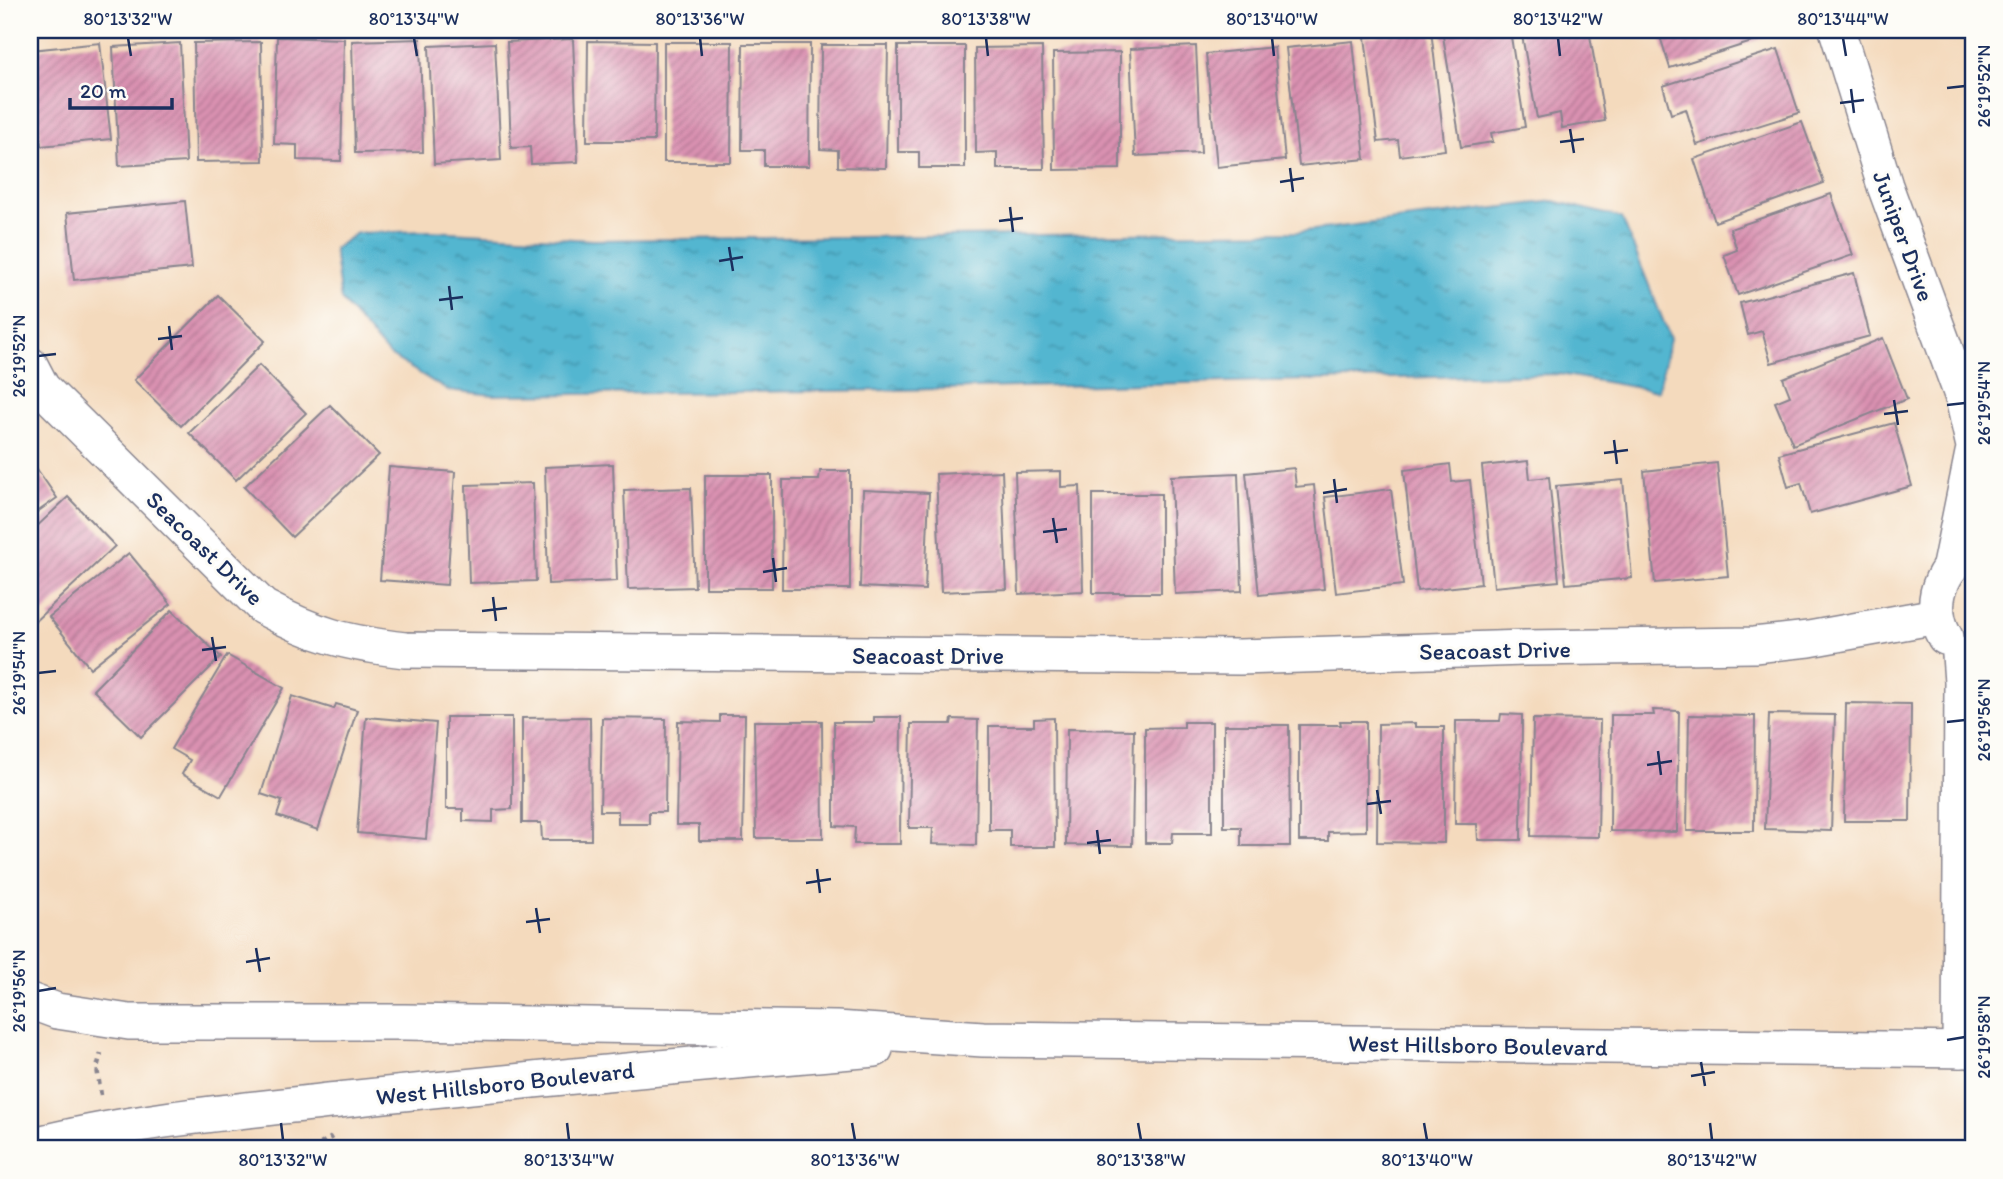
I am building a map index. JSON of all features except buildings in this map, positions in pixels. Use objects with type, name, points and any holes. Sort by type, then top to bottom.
[{"type":"street","name":"Juniper Drive","points":[[1837,30],[1889,197],[1963,398],[1973,442]]},
{"type":"street","name":"Seacoast Drive","points":[[30,365],[42,388],[263,607],[305,630],[346,643],[405,650],[1240,657],[1525,648],[1754,645],[1809,639],[1937,617]]},
{"type":"street","points":[[1967,1050],[1966,660],[1945,638],[1937,617],[1936,599],[1961,557],[1973,453]]},
{"type":"street","name":"West Hillsboro Boulevard","points":[[30,1000],[81,1017],[130,1022],[405,1022],[836,1029],[983,1040],[1967,1050]]},
{"type":"street","name":"West Hillsboro Boulevard","points":[[30,1146],[107,1129],[238,1111],[675,1066],[983,1040]]},
{"type":"path","points":[[102,1103],[97,1068],[103,1048]]},
{"type":"water","points":[[1554,201],[1622,218],[1670,338],[1658,391],[1559,374],[896,390],[494,395],[447,390],[388,354],[341,300],[334,249],[357,233],[432,231],[592,240],[1298,232]]}]
